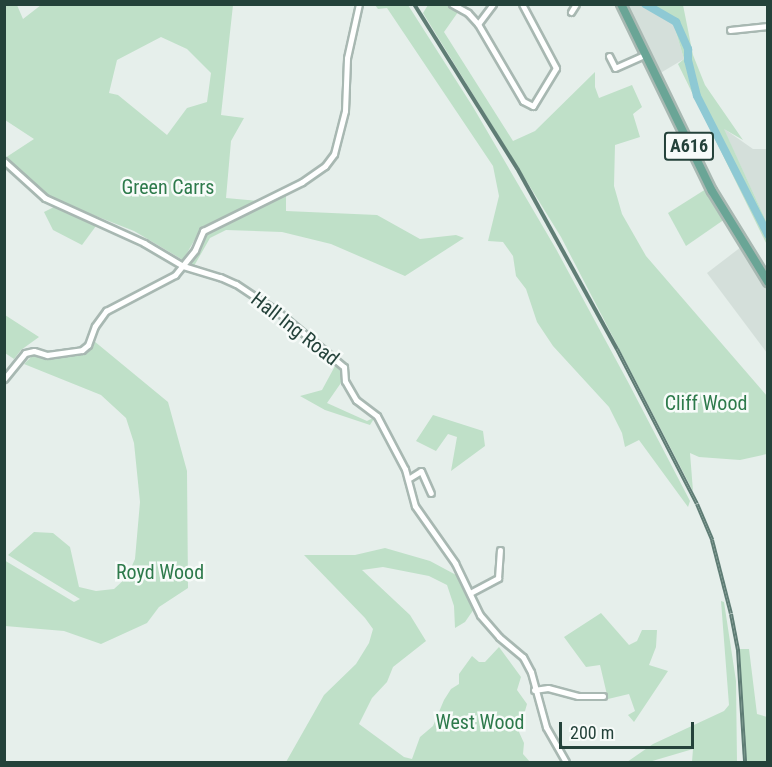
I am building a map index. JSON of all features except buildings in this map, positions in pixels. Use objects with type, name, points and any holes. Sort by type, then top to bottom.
[{"type":"main road","name":"A616","points":[[621,4],[712,192],[768,282]]},
{"type":"street","points":[[4,379],[25,353],[34,351],[47,355],[82,350],[88,345],[94,326],[103,314],[175,275],[195,250],[203,231],[302,182],[325,166],[334,154],[345,111],[347,58],[359,4]]},
{"type":"street","points":[[452,4],[468,13],[478,24],[523,101],[533,106],[556,68],[522,4]]},
{"type":"street","points":[[478,24],[493,4]]},
{"type":"street","points":[[571,12],[576,4]]},
{"type":"street","points":[[730,30],[768,26]]},
{"type":"street","points":[[609,56],[615,68],[644,55]]},
{"type":"street","name":"Hall Ing Road","points":[[4,161],[45,198],[144,243],[183,266],[236,284],[278,312],[344,367],[345,381],[356,400],[377,416],[408,479],[419,514],[455,563],[480,615],[499,637],[523,657],[531,672],[534,690],[546,727],[566,762]]},
{"type":"street","points":[[408,479],[421,471],[431,493]]},
{"type":"street","points":[[470,593],[498,578],[500,550]]},
{"type":"street","points":[[534,690],[548,688],[578,696],[603,696]]},
{"type":"shaded area","points":[[625,5],[647,5],[673,22],[684,59],[657,75]]},
{"type":"shaded area","points":[[723,128],[753,149],[767,149],[767,223]]},
{"type":"shaded area","points":[[741,247],[767,288],[767,353],[707,273]]},
{"type":"green space","name":"Green Carrs","points":[[4,5],[17,5],[23,19],[41,5],[233,5],[221,115],[244,118],[231,141],[226,198],[258,201],[202,227],[183,260],[134,231],[45,196],[5,158],[34,139],[5,120]],"holes":[[[161,37],[187,49],[211,73],[207,102],[187,108],[167,135],[118,95],[109,93],[117,60]]]},
{"type":"green space","points":[[375,5],[408,5],[473,107],[556,249],[628,382],[690,501],[688,507],[639,440],[625,447],[622,433],[609,407],[553,346],[537,322],[526,289],[516,276],[513,256],[503,242],[488,241],[499,196],[493,166],[387,8],[378,9]]},
{"type":"green space","name":"Cliff Wood","points":[[428,5],[463,5],[444,32],[513,141],[535,131],[595,72],[595,87],[599,98],[632,85],[642,107],[633,114],[640,137],[615,145],[614,186],[622,214],[646,256],[767,396],[767,454],[740,460],[699,457],[690,453],[693,491],[561,237],[423,13]]},
{"type":"green space","points":[[647,5],[683,5],[693,55],[705,85],[743,140],[724,129],[767,223],[767,245],[678,64],[684,59],[673,22]]},
{"type":"green space","points":[[706,189],[725,219],[686,246],[668,213]]},
{"type":"green space","points":[[286,194],[286,211],[377,215],[420,239],[456,235],[464,238],[405,276],[331,244],[282,232],[226,230],[210,238],[194,266],[187,265],[204,232]]},
{"type":"green space","points":[[56,206],[96,226],[82,245],[53,230],[44,212]]},
{"type":"green space","points":[[5,315],[39,337],[21,350],[14,359],[5,353]]},
{"type":"green space","name":"Royd Wood","points":[[94,341],[168,402],[187,471],[188,588],[159,607],[147,623],[101,644],[64,631],[5,626],[4,560],[74,602],[80,599],[8,555],[34,532],[53,533],[70,547],[79,587],[96,591],[114,589],[127,577],[135,559],[140,502],[134,443],[126,418],[101,395],[24,364],[34,354],[44,358],[80,354]]},
{"type":"green space","points":[[335,366],[342,372],[343,380],[327,403],[367,421],[375,417],[370,425],[325,410],[300,396],[322,390]]},
{"type":"green space","points":[[433,415],[483,431],[485,446],[451,471],[457,437],[448,434],[436,451],[416,441]]},
{"type":"green space","name":"West Wood","points":[[385,548],[430,561],[458,576],[474,609],[465,622],[455,628],[454,606],[447,585],[429,576],[383,567],[362,570],[410,615],[426,641],[393,667],[387,682],[372,698],[359,724],[404,757],[412,759],[420,737],[433,726],[444,700],[451,689],[459,684],[459,674],[472,656],[479,662],[485,662],[499,647],[521,677],[517,690],[527,704],[519,732],[524,743],[523,754],[530,762],[286,762],[324,695],[356,664],[369,643],[373,629],[304,555],[355,555]]},
{"type":"green space","points":[[721,601],[724,602],[736,681],[737,762],[692,762],[693,749],[649,762],[627,762],[653,744],[724,711],[729,705]]},
{"type":"green space","points":[[601,613],[629,645],[637,641],[642,630],[657,630],[656,647],[649,665],[668,671],[634,722],[628,715],[635,711],[629,694],[608,699],[600,665],[586,667],[564,637]]},
{"type":"green space","points":[[739,649],[749,649],[757,714],[767,717],[767,762],[744,762]]},
{"type":"waterway","points":[[645,4],[676,22],[688,49],[688,60],[697,96],[768,235]]},
{"type":"railway","points":[[414,4],[517,168],[617,349],[697,504],[712,540],[738,650],[745,762]]}]
